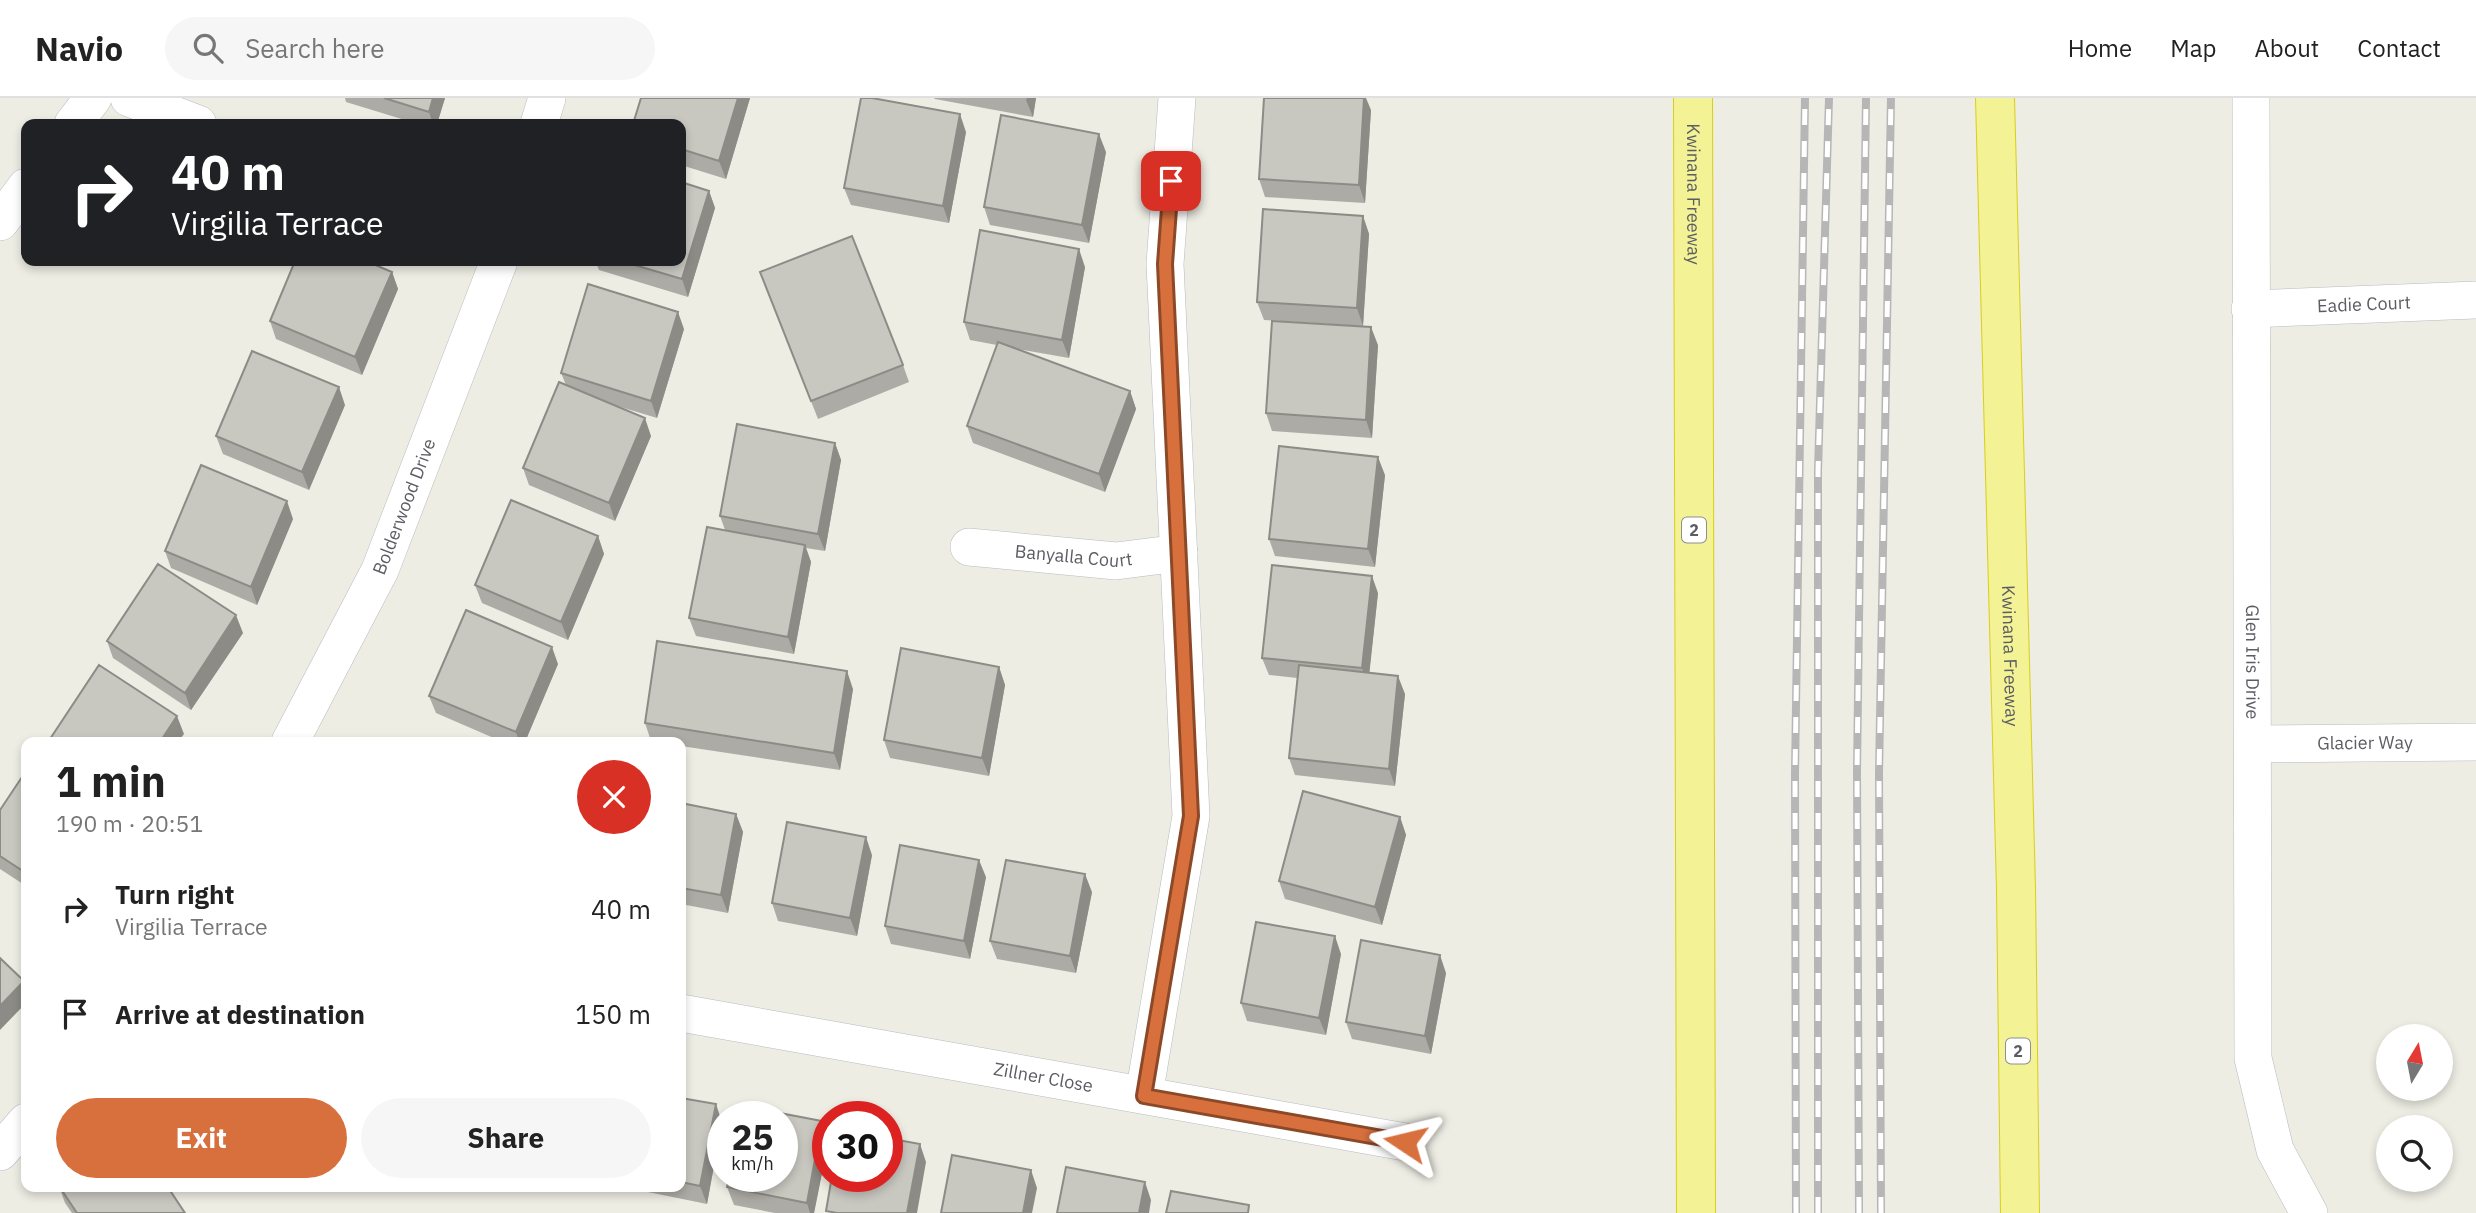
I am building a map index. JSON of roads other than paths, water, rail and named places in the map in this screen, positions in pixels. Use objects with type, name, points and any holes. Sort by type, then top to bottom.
[{"type":"highway","name":"Kwinana Freeway","points":[[1693,98],[1696,1213]]},
{"type":"highway","name":"Kwinana Freeway","points":[[1996,98],[2016,889],[2020,1213]]},
{"type":"highway","points":[[2016,889],[2032,1213]]},
{"type":"street","points":[[77,119],[93,98]]},
{"type":"street","points":[[129,98],[185,119]]},
{"type":"street","points":[[541,119],[547,98]]},
{"type":"street","points":[[1144,1096],[1191,816],[1165,264],[1177,98]]},
{"type":"street","name":"Glen Iris Drive","points":[[2251,98],[2253,1058],[2275,1150],[2309,1213]]},
{"type":"street","points":[[0,222],[21,194]]},
{"type":"street","name":"Bolderwood Drive","points":[[293,737],[380,570],[497,266]]},
{"type":"street","name":"Eadie Court","points":[[2250,309],[2476,300]]},
{"type":"street","name":"Banyalla Court","points":[[969,547],[1116,561],[1179,553]]},
{"type":"street","name":"Glacier Way","points":[[2253,744],[2476,742]]},
{"type":"street","name":"Zillner Close","points":[[686,1014],[1405,1142]]},
{"type":"street","points":[[0,1152],[21,1128]]},
{"type":"railway","points":[[1796,1213],[1795,774],[1805,98]]},
{"type":"railway","points":[[1818,1213],[1818,471],[1829,98]]},
{"type":"railway","points":[[1859,1213],[1857,771],[1866,98]]},
{"type":"railway","points":[[1881,1213],[1879,774],[1891,98]]}]
